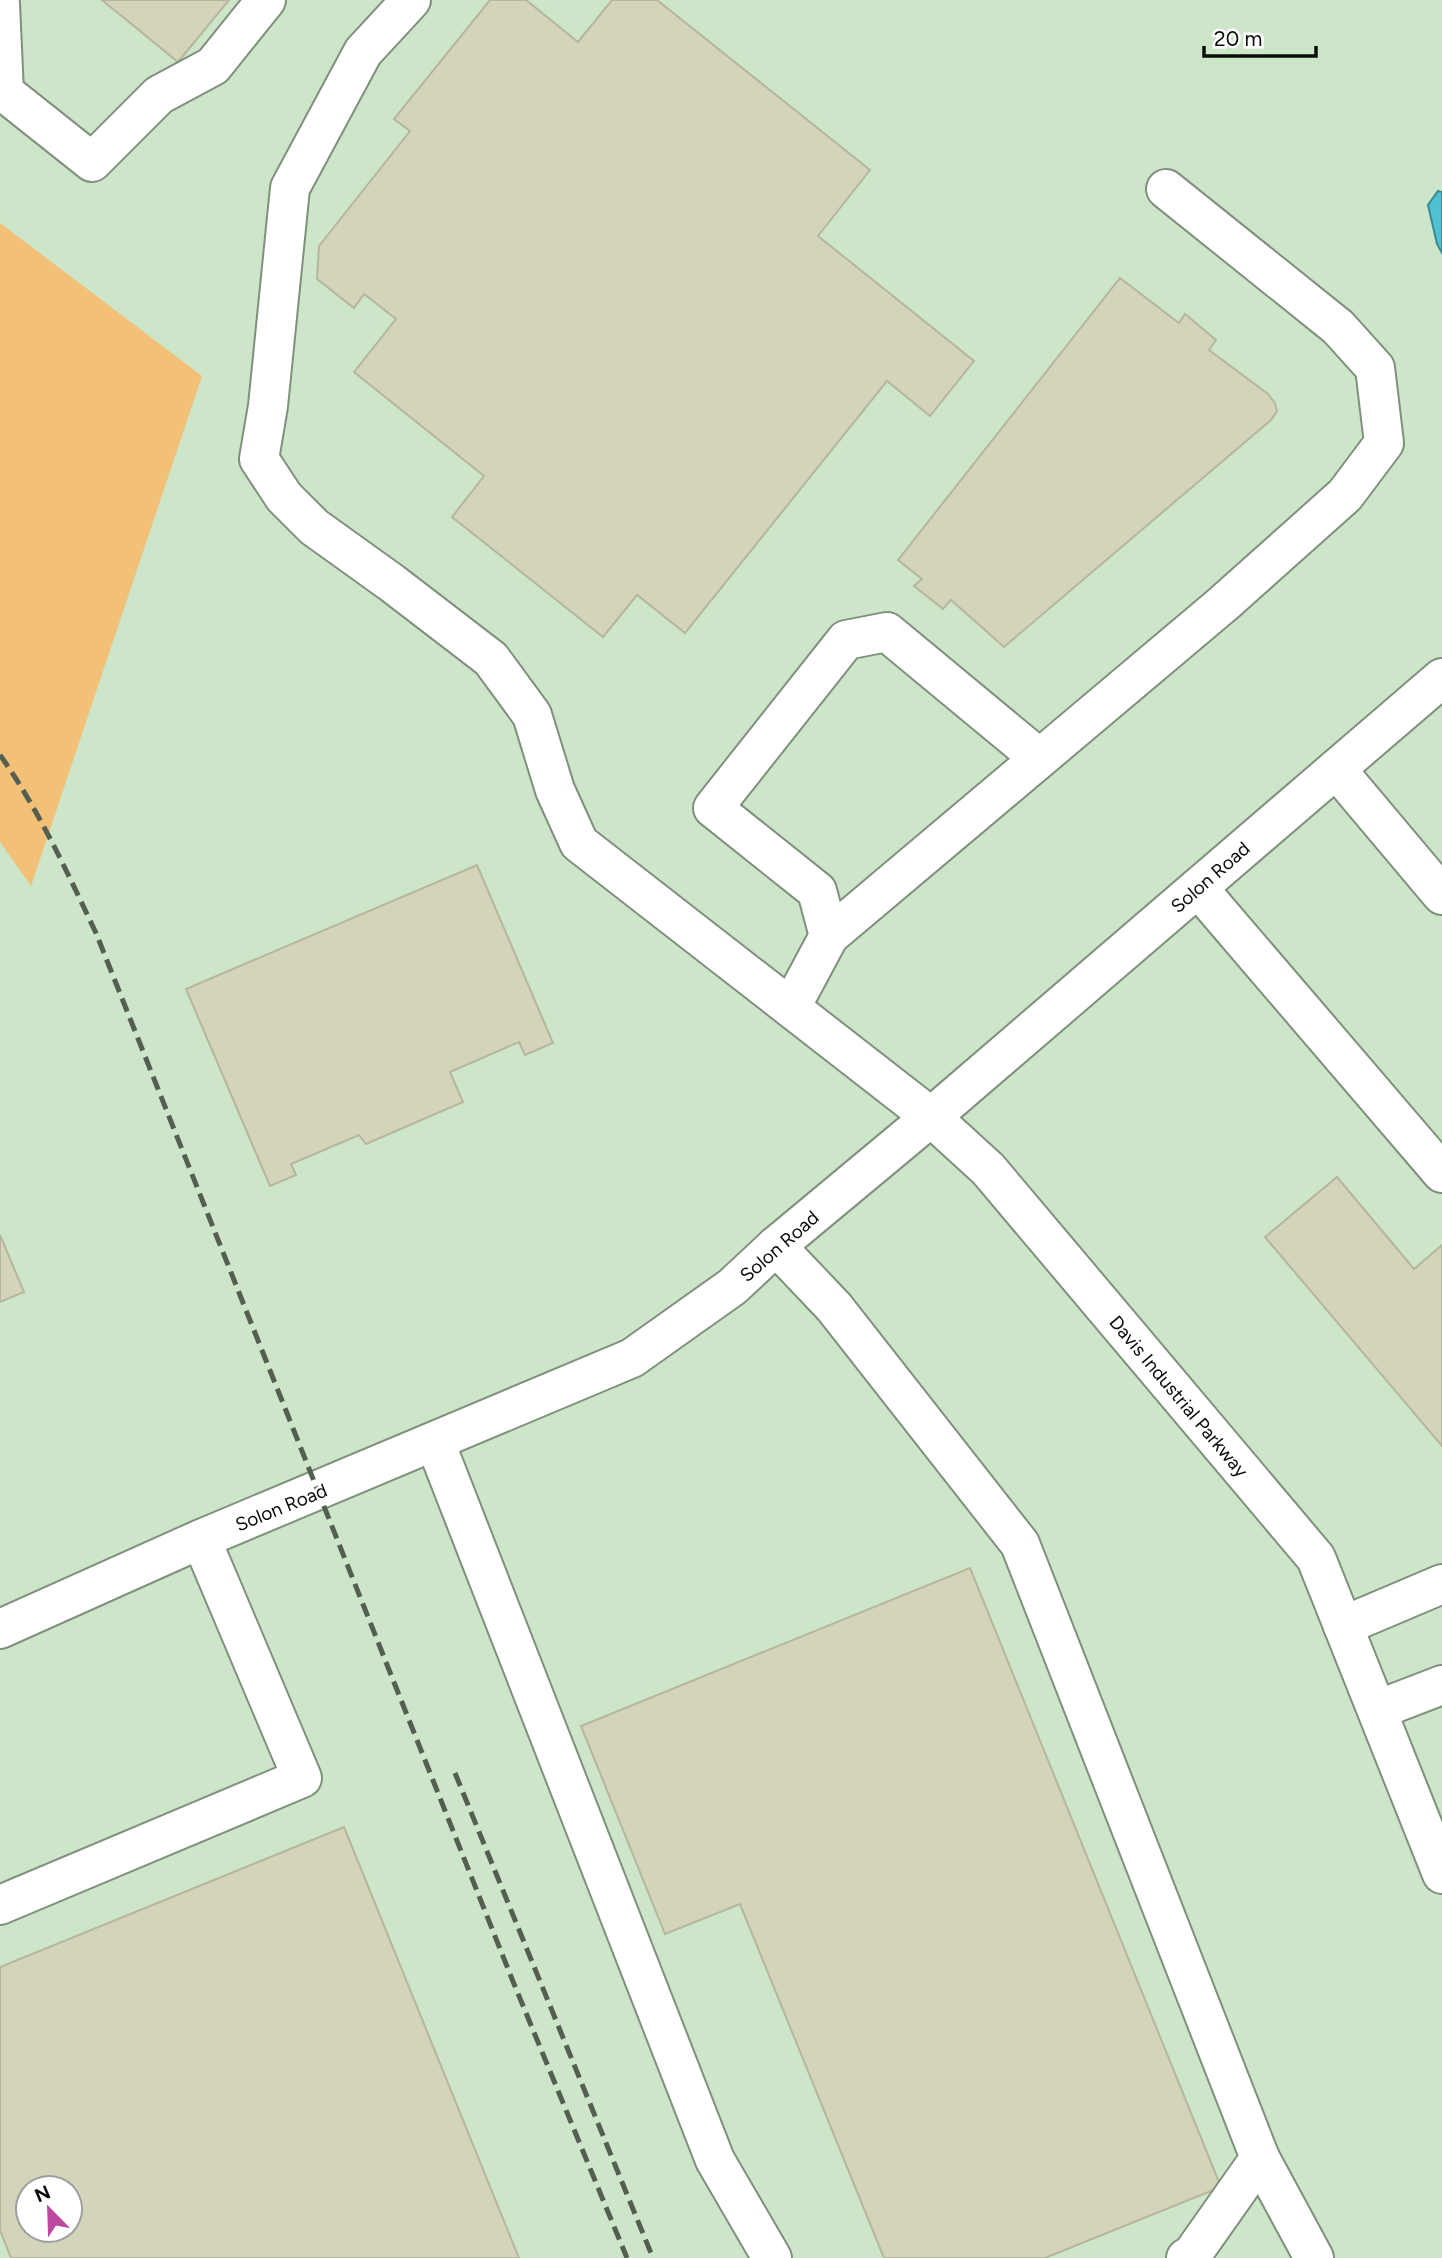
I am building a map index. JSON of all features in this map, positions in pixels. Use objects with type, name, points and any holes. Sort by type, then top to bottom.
[{"type":"street","points":[[0,4],[4,92],[92,162],[159,95],[213,66],[266,0]]},
{"type":"street","name":"Davis Industrial Parkway","points":[[411,0],[363,52],[290,188],[268,406],[259,460],[284,497],[314,527],[491,659],[532,715],[555,790],[579,844],[931,1117],[988,1169],[1316,1558],[1442,1874]]},
{"type":"street","points":[[791,1007],[829,936],[1223,604],[1345,495],[1384,443],[1375,368],[1338,327],[1166,189]]},
{"type":"street","points":[[829,936],[817,891],[713,808],[846,640],[887,632],[1039,758]]},
{"type":"street","name":"Solon Road","points":[[0,1629],[201,1539],[632,1358],[732,1287],[776,1246],[931,1117],[1336,769],[1436,696]]},
{"type":"street","points":[[1336,769],[1442,895]]},
{"type":"street","points":[[1198,888],[1442,1173]]},
{"type":"street","points":[[776,1246],[834,1307],[1020,1544],[1260,2158],[1314,2258]]},
{"type":"street","points":[[435,1442],[715,2160],[772,2258]]},
{"type":"street","points":[[0,1905],[302,1778],[201,1539]]},
{"type":"street","points":[[1343,1626],[1442,1584]]},
{"type":"street","points":[[1377,1710],[1442,1685]]},
{"type":"street","points":[[1186,2258],[1191,2256],[1260,2158]]},
{"type":"shaded area","points":[[0,0],[1442,0],[1442,2258],[0,2258]]},
{"type":"shaded area","points":[[0,223],[202,376],[31,886],[0,842]]},
{"type":"water","points":[[1438,191],[1442,192],[1442,253],[1437,244],[1428,205]]},
{"type":"building","points":[[102,0],[229,0],[178,62]]},
{"type":"building","points":[[490,0],[526,0],[578,42],[612,0],[657,0],[870,170],[818,236],[974,361],[930,416],[887,381],[685,633],[637,595],[603,637],[452,517],[484,476],[354,372],[396,319],[364,294],[354,308],[317,279],[319,246],[410,131],[394,119]]},
{"type":"building","points":[[1120,278],[1179,323],[1185,314],[1216,340],[1209,350],[1268,394],[1277,411],[1271,420],[1004,647],[951,600],[943,609],[914,586],[922,579],[898,560]]},
{"type":"building","points":[[477,865],[553,1043],[525,1055],[519,1042],[450,1072],[463,1102],[366,1144],[359,1135],[291,1164],[296,1175],[270,1186],[186,989]]},
{"type":"building","points":[[1337,1177],[1414,1269],[1442,1245],[1442,1446],[1265,1237]]},
{"type":"building","points":[[0,1235],[24,1292],[0,1302]]},
{"type":"building","points":[[970,1568],[1221,2187],[1045,2258],[884,2258],[740,1904],[665,1934],[581,1726]]},
{"type":"building","points":[[344,1827],[519,2258],[11,2258],[0,2230],[0,1967]]},
{"type":"railway","points":[[0,755],[40,819],[96,933],[512,1979],[627,2258]]},
{"type":"railway","points":[[455,1773],[653,2258]]}]
